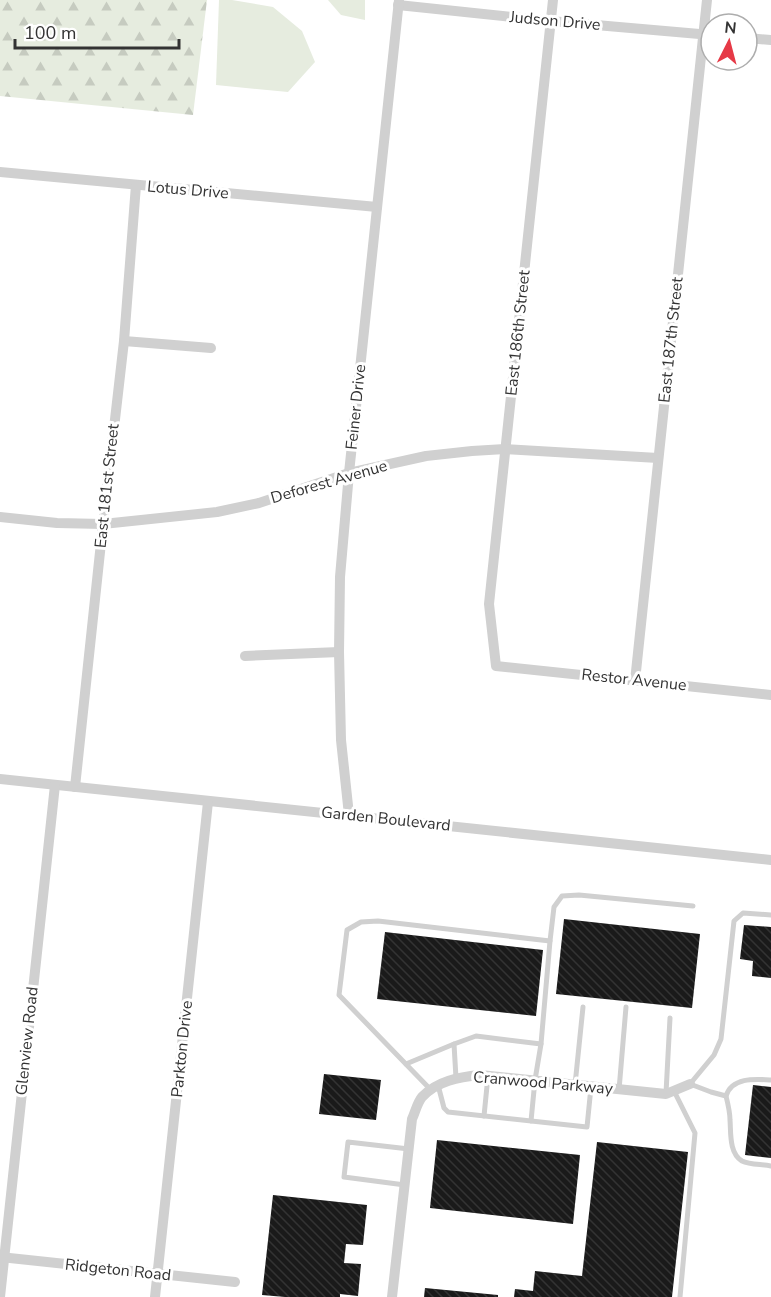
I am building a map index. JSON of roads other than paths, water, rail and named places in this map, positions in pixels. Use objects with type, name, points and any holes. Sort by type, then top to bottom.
[{"type":"street","name":"East 186th Street","points":[[496,666],[489,604],[553,0]]},
{"type":"street","name":"Judson Drive","points":[[398,2],[550,21],[699,33]]},
{"type":"street","name":"Feiner Drive","points":[[349,815],[340,740],[340,577],[398,2]]},
{"type":"street","name":"East 187th Street","points":[[635,681],[703,72]]},
{"type":"street","name":"Lotus Drive","points":[[0,172],[377,207]]},
{"type":"street","name":"East 181st Street","points":[[75,787],[123,340],[136,185]]},
{"type":"street","points":[[123,340],[211,348]]},
{"type":"street","name":"Deforest Avenue","points":[[0,517],[57,523],[103,524],[217,512],[259,502],[349,473],[426,456],[505,449],[658,458]]},
{"type":"street","points":[[245,656],[339,652]]},
{"type":"street","name":"Restor Avenue","points":[[496,666],[771,695]]},
{"type":"street","name":"Garden Boulevard","points":[[0,779],[771,860]]},
{"type":"street","name":"Glenview Road","points":[[0,1297],[2,1258],[55,785]]},
{"type":"street","name":"Parkton Drive","points":[[155,1297],[208,802]]},
{"type":"street","name":"Cranwood Parkway","points":[[435,1088],[456,1078],[480,1075],[619,1090],[670,1093]]},
{"type":"street","points":[[670,1093],[690,1083]]},
{"type":"street","points":[[392,1297],[412,1119],[421,1098],[435,1088]]},
{"type":"street","name":"Ridgeton Road","points":[[2,1258],[235,1282]]},
{"type":"lane","points":[[531,1121],[554,907],[562,896],[579,894],[693,906]]},
{"type":"lane","points":[[726,1096],[690,1083],[714,1055],[721,1040],[734,921],[743,913],[771,915]]},
{"type":"lane","points":[[550,941],[378,921],[361,922],[347,930],[339,995],[406,1064],[435,1088],[448,1112],[587,1127],[591,1087]]},
{"type":"lane","points":[[575,1085],[583,1007]]},
{"type":"lane","points":[[619,1090],[626,1007]]},
{"type":"lane","points":[[670,1018],[670,1093],[695,1133],[680,1297]]},
{"type":"lane","points":[[406,1064],[476,1036],[541,1044]]},
{"type":"lane","points":[[454,1044],[456,1078]]},
{"type":"lane","points":[[484,1116],[488,1076]]},
{"type":"lane","points":[[771,1080],[742,1080],[732,1086],[726,1096],[731,1140],[739,1158],[749,1163],[771,1166]]},
{"type":"lane","points":[[405,1185],[344,1176],[348,1142],[409,1149]]}]
